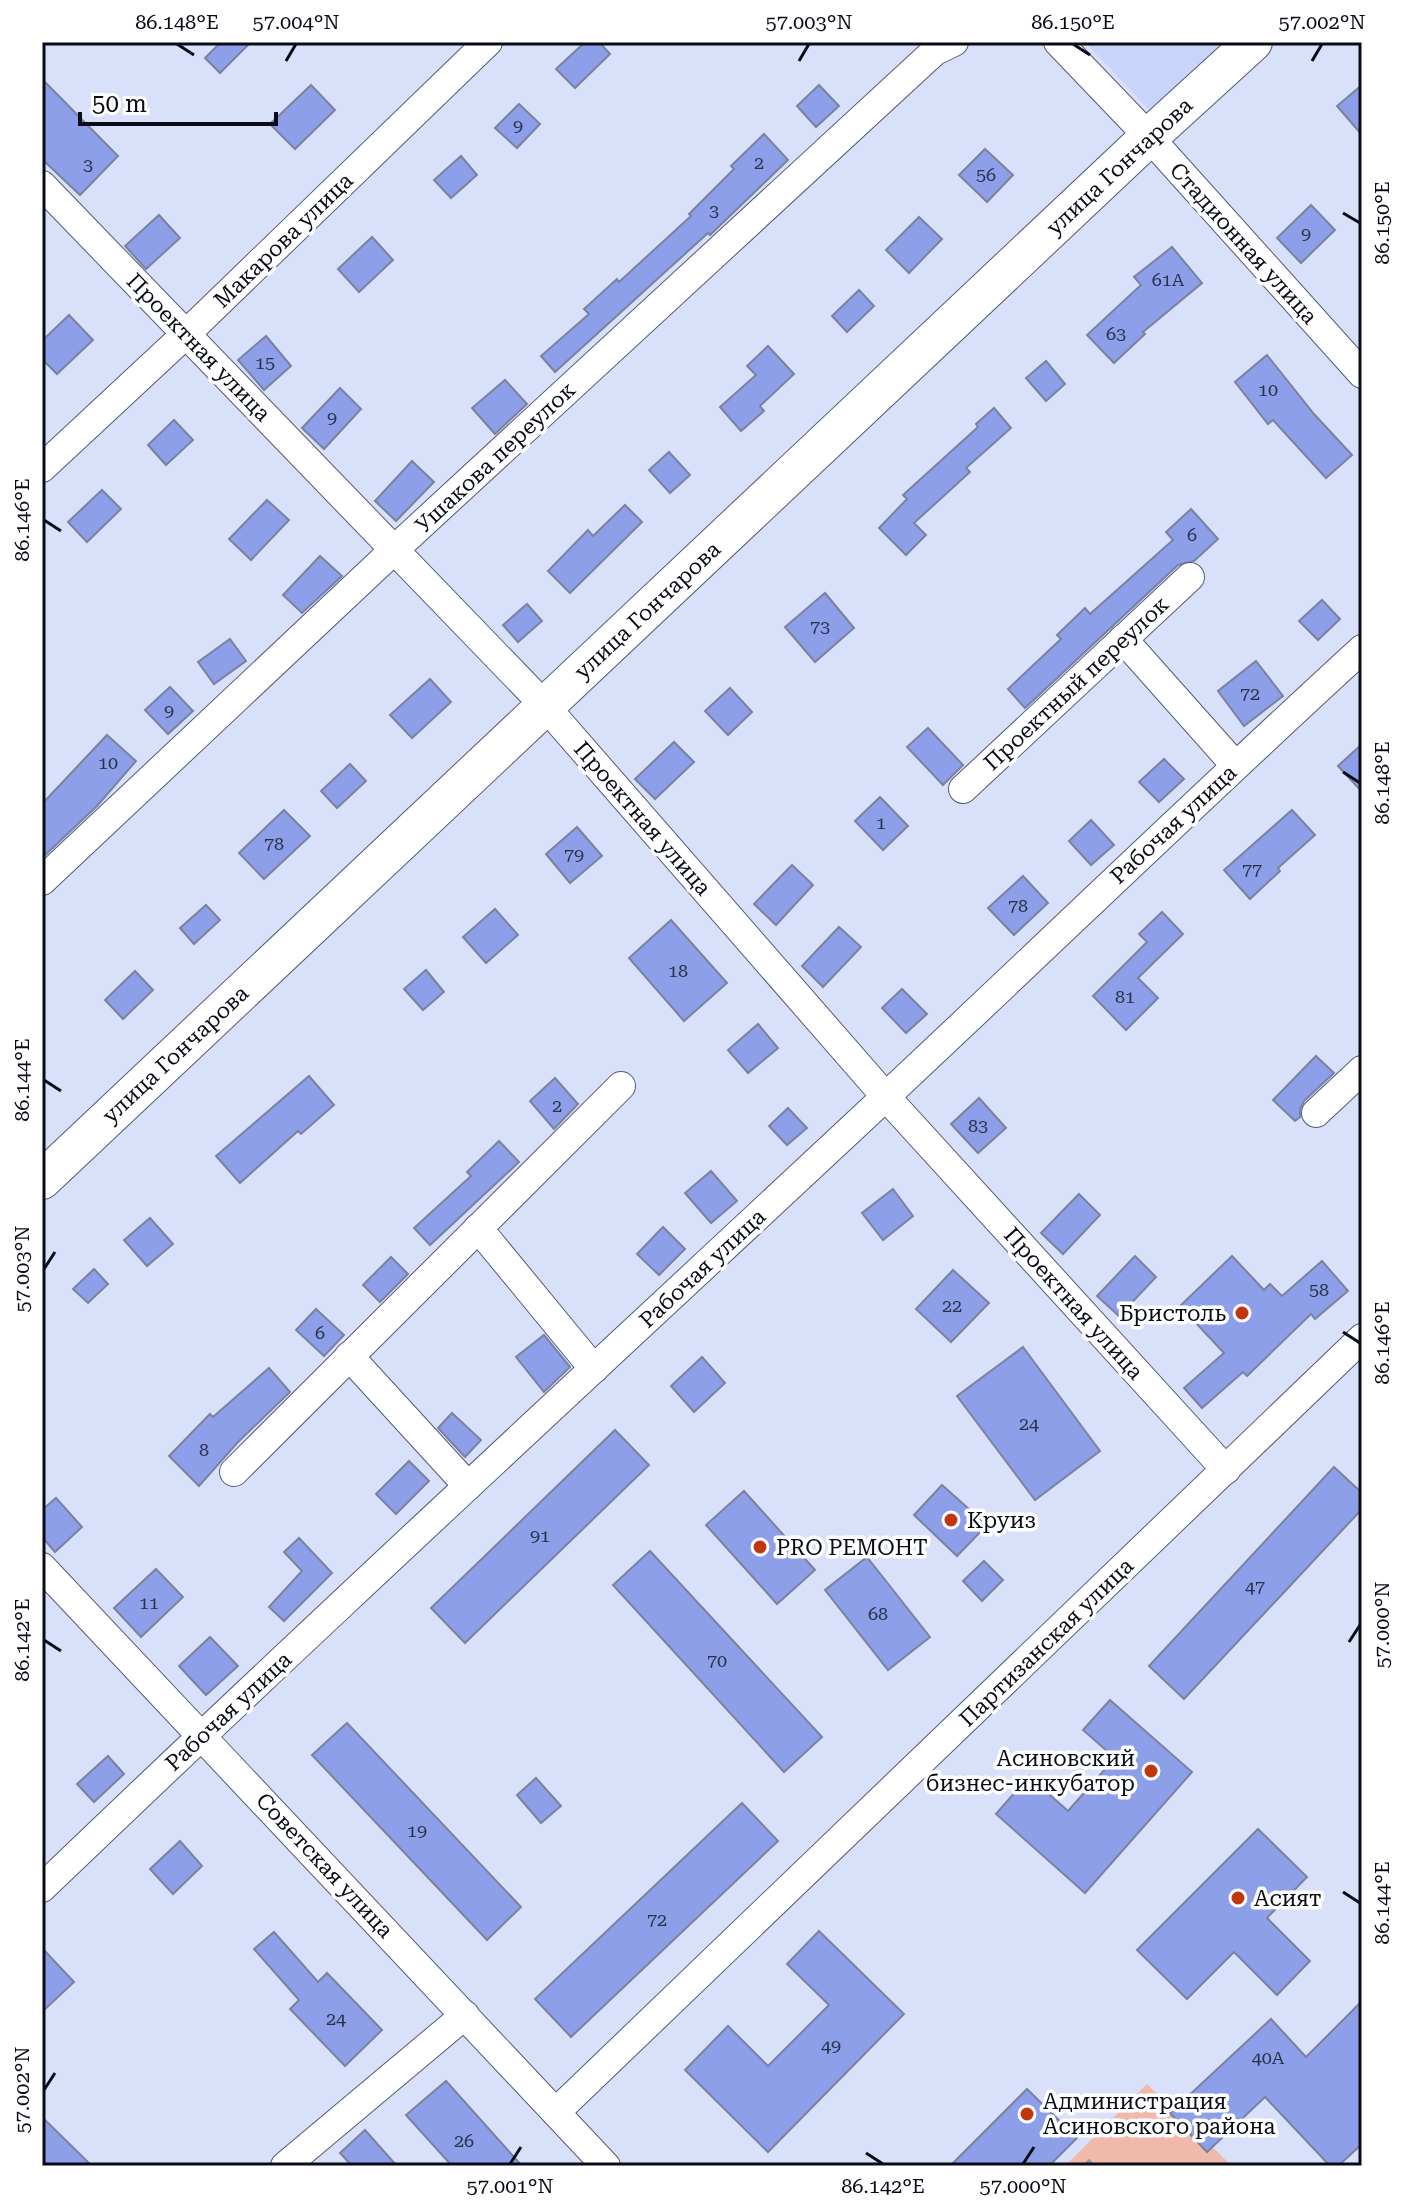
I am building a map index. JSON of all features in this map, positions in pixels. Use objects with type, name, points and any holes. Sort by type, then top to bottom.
[{"type":"street","name":"Макарова улица","points":[[42,468],[186,334],[488,42]]},
{"type":"street","name":"Ушакова переулок","points":[[42,881],[394,550],[935,51],[954,42]]},
{"type":"street","name":"Стадионная улица","points":[[1058,42],[1149,137],[1362,374]]},
{"type":"street","name":"улица Гончарова","points":[[42,1180],[1253,42]]},
{"type":"street","name":"Проектная улица","points":[[42,185],[545,706],[886,1097],[1226,1470]]},
{"type":"street","name":"Проектный переулок","points":[[963,789],[1190,577]]},
{"type":"street","points":[[1123,639],[1235,765]]},
{"type":"street","name":"Рабочая улица","points":[[42,1888],[202,1734],[1362,649]]},
{"type":"street","points":[[1316,1113],[1362,1070]]},
{"type":"street","points":[[234,1472],[621,1086]]},
{"type":"street","points":[[478,1228],[594,1369]]},
{"type":"street","name":"Партизанская улица","points":[[556,2112],[1362,1338]]},
{"type":"street","points":[[349,1356],[468,1486]]},
{"type":"street","name":"Советская улица","points":[[42,1567],[606,2166]]},
{"type":"street","points":[[285,2166],[465,2015]]},
{"type":"path","points":[[1085,2166],[1093,2159]]},
{"type":"shaded area","points":[[1085,42],[1233,42],[1153,114]]},
{"type":"shaded area","points":[[1147,2084],[1232,2166],[1065,2166]]},
{"type":"building","points":[[221,42],[251,42],[220,73],[205,58]]},
{"type":"building","points":[[585,42],[599,42],[610,54],[575,88],[556,69]]},
{"type":"building","points":[[42,79],[118,156],[80,195],[42,159]]},
{"type":"building","points":[[311,85],[335,110],[295,149],[270,124]]},
{"type":"building","points":[[819,85],[839,106],[816,127],[797,106]]},
{"type":"building","points":[[1362,85],[1362,135],[1337,106]]},
{"type":"building","points":[[519,104],[540,124],[517,148],[495,128]]},
{"type":"building","points":[[764,134],[788,160],[710,235],[708,233],[555,372],[541,356],[589,314],[584,309],[617,279],[619,282],[691,216],[689,214],[734,169],[731,166]]},
{"type":"building","points":[[985,149],[1013,175],[987,202],[959,175]]},
{"type":"building","points":[[461,156],[477,175],[451,198],[434,180]]},
{"type":"building","points":[[1311,205],[1335,230],[1301,263],[1277,238]]},
{"type":"building","points":[[159,215],[180,238],[146,269],[125,246]]},
{"type":"building","points":[[919,217],[942,239],[909,273],[886,250]]},
{"type":"building","points":[[372,237],[393,260],[359,292],[338,269]]},
{"type":"building","points":[[1172,247],[1202,283],[1143,332],[1145,334],[1114,363],[1087,335],[1141,285],[1134,277]]},
{"type":"building","points":[[859,290],[874,306],[847,332],[832,316]]},
{"type":"building","points":[[69,315],[93,340],[57,374],[42,359],[42,341]]},
{"type":"building","points":[[266,336],[291,366],[264,390],[238,360]]},
{"type":"building","points":[[768,346],[794,374],[760,406],[764,411],[741,431],[720,407],[756,375],[747,366]]},
{"type":"building","points":[[1267,355],[1314,414],[1352,455],[1326,478],[1273,420],[1268,424],[1235,382]]},
{"type":"building","points":[[1046,361],[1065,384],[1046,401],[1026,378]]},
{"type":"building","points":[[505,380],[527,404],[495,434],[472,408]]},
{"type":"building","points":[[340,388],[361,409],[324,449],[302,428]]},
{"type":"building","points":[[994,408],[1011,428],[966,468],[970,472],[914,523],[926,535],[906,555],[879,528],[907,499],[903,495],[978,427],[976,424]]},
{"type":"building","points":[[174,420],[193,440],[166,465],[148,445]]},
{"type":"building","points":[[669,452],[690,475],[670,493],[649,470]]},
{"type":"building","points":[[412,461],[434,482],[396,521],[375,501]]},
{"type":"building","points":[[102,490],[121,509],[87,542],[68,522]]},
{"type":"building","points":[[267,500],[289,520],[251,560],[229,539]]},
{"type":"building","points":[[625,505],[642,522],[570,593],[548,571],[588,530],[593,536]]},
{"type":"building","points":[[1191,509],[1218,539],[1194,561],[1178,565],[1025,708],[1008,689],[1061,639],[1057,635],[1085,608],[1090,614],[1173,540],[1166,532]]},
{"type":"building","points":[[320,556],[342,576],[302,613],[283,595]]},
{"type":"building","points":[[825,593],[854,628],[815,662],[785,627]]},
{"type":"building","points":[[1322,600],[1340,619],[1318,640],[1299,621]]},
{"type":"building","points":[[527,604],[542,621],[518,642],[503,625]]},
{"type":"building","points":[[230,639],[246,661],[214,684],[198,662]]},
{"type":"building","points":[[1256,661],[1283,696],[1244,726],[1218,691]]},
{"type":"building","points":[[430,679],[451,702],[412,738],[390,715]]},
{"type":"building","points":[[170,687],[193,711],[168,734],[145,710]]},
{"type":"building","points":[[730,688],[752,712],[728,735],[705,711]]},
{"type":"building","points":[[928,728],[963,765],[943,785],[907,747]]},
{"type":"building","points":[[107,735],[136,761],[97,806],[42,858],[42,804]]},
{"type":"building","points":[[674,742],[694,762],[655,799],[635,779]]},
{"type":"building","points":[[1362,744],[1362,792],[1338,766]]},
{"type":"building","points":[[1164,759],[1184,779],[1159,802],[1139,782]]},
{"type":"building","points":[[350,764],[366,781],[337,808],[321,791]]},
{"type":"building","points":[[880,797],[908,826],[883,850],[855,821]]},
{"type":"building","points":[[284,810],[310,836],[264,879],[239,853]]},
{"type":"building","points":[[1292,810],[1315,835],[1278,868],[1280,871],[1250,899],[1224,870]]},
{"type":"building","points":[[1091,820],[1114,845],[1091,865],[1069,841]]},
{"type":"building","points":[[577,827],[602,856],[570,883],[546,854]]},
{"type":"building","points":[[792,865],[813,885],[776,925],[754,904]]},
{"type":"building","points":[[1023,876],[1048,903],[1014,935],[988,908]]},
{"type":"building","points":[[206,905],[220,920],[194,944],[180,928]]},
{"type":"building","points":[[495,909],[518,935],[486,963],[463,937]]},
{"type":"building","points":[[1162,912],[1183,934],[1138,978],[1158,998],[1126,1030],[1093,996],[1147,942],[1139,934]]},
{"type":"building","points":[[671,920],[727,983],[684,1021],[629,958]]},
{"type":"building","points":[[839,927],[861,947],[823,987],[802,966]]},
{"type":"building","points":[[426,970],[444,992],[423,1010],[404,989]]},
{"type":"building","points":[[135,971],[153,990],[123,1019],[105,1000]]},
{"type":"building","points":[[902,989],[927,1014],[906,1033],[882,1008]]},
{"type":"building","points":[[758,1024],[778,1048],[748,1073],[728,1050]]},
{"type":"building","points":[[1316,1056],[1334,1073],[1304,1101],[1300,1117],[1295,1121],[1273,1100]]},
{"type":"building","points":[[309,1076],[334,1105],[301,1134],[298,1131],[240,1183],[216,1156]]},
{"type":"building","points":[[555,1078],[578,1104],[554,1129],[530,1101]]},
{"type":"building","points":[[979,1098],[1006,1128],[978,1153],[951,1124]]},
{"type":"building","points":[[788,1108],[807,1128],[787,1145],[769,1126]]},
{"type":"building","points":[[499,1141],[519,1162],[430,1245],[414,1228],[471,1176],[467,1172]]},
{"type":"building","points":[[711,1171],[737,1201],[711,1223],[685,1193]]},
{"type":"building","points":[[893,1189],[913,1216],[883,1240],[862,1213]]},
{"type":"building","points":[[1079,1194],[1100,1215],[1063,1254],[1041,1233]]},
{"type":"building","points":[[150,1218],[173,1244],[147,1266],[124,1240]]},
{"type":"building","points":[[663,1227],[685,1249],[659,1275],[637,1254]]},
{"type":"building","points":[[1135,1256],[1156,1277],[1119,1316],[1097,1296]]},
{"type":"building","name":"Бристоль","points":[[1232,1256],[1264,1290],[1270,1284],[1282,1296],[1322,1261],[1348,1291],[1315,1319],[1311,1314],[1247,1376],[1243,1372],[1202,1408],[1184,1388],[1224,1353],[1180,1306]]},
{"type":"building","points":[[391,1257],[408,1274],[380,1302],[363,1285]]},
{"type":"building","points":[[94,1269],[108,1284],[88,1303],[73,1289]]},
{"type":"building","points":[[953,1270],[989,1303],[951,1342],[916,1309]]},
{"type":"building","points":[[316,1309],[344,1335],[324,1356],[296,1330]]},
{"type":"building","points":[[544,1335],[570,1367],[544,1392],[516,1357]]},
{"type":"building","points":[[1023,1347],[1100,1451],[1035,1500],[957,1396]]},
{"type":"building","points":[[702,1357],[725,1383],[694,1412],[671,1386]]},
{"type":"building","points":[[269,1368],[290,1392],[238,1442],[199,1486],[169,1456],[210,1414],[213,1417]]},
{"type":"building","points":[[452,1413],[481,1440],[465,1457],[438,1428]]},
{"type":"building","points":[[615,1430],[649,1465],[465,1643],[431,1608]]},
{"type":"building","points":[[409,1461],[429,1481],[396,1514],[376,1494]]},
{"type":"building","points":[[1334,1467],[1362,1493],[1362,1509],[1184,1699],[1149,1666]]},
{"type":"building","name":"Круиз","points":[[942,1485],[987,1525],[957,1556],[914,1515]]},
{"type":"building","name":"PRO РЕМОНТ","points":[[744,1491],[815,1570],[777,1604],[706,1525]]},
{"type":"building","points":[[56,1498],[82,1527],[55,1552],[42,1537],[42,1510]]},
{"type":"building","points":[[299,1538],[332,1573],[284,1621],[269,1607],[302,1571],[284,1552]]},
{"type":"building","points":[[650,1551],[822,1737],[784,1772],[613,1585]]},
{"type":"building","points":[[867,1557],[930,1637],[888,1670],[825,1590]]},
{"type":"building","points":[[984,1561],[1003,1580],[982,1601],[963,1581]]},
{"type":"building","points":[[156,1569],[183,1597],[141,1637],[114,1608]]},
{"type":"building","points":[[210,1637],[238,1666],[206,1695],[179,1666]]},
{"type":"building","points":[[1110,1700],[1192,1772],[1085,1893],[996,1814],[1029,1776],[1068,1811],[1115,1758],[1083,1730]]},
{"type":"building","points":[[347,1723],[521,1907],[487,1940],[312,1755]]},
{"type":"building","points":[[108,1756],[124,1774],[94,1802],[77,1784]]},
{"type":"building","points":[[536,1778],[561,1806],[541,1823],[517,1795]]},
{"type":"building","points":[[742,1803],[778,1841],[571,2037],[535,1999]]},
{"type":"building","name":"Асият","points":[[1258,1829],[1307,1877],[1267,1918],[1310,1961],[1277,1995],[1234,1952],[1187,1999],[1137,1950]]},
{"type":"building","points":[[180,1841],[202,1866],[173,1894],[150,1869]]},
{"type":"building","points":[[819,1931],[904,2014],[768,2152],[685,2070],[728,2026],[768,2066],[829,2005],[787,1964]]},
{"type":"building","points":[[274,1932],[318,1982],[327,1973],[382,2030],[345,2066],[290,2009],[299,2000],[254,1949]]},
{"type":"building","points":[[42,1948],[74,1982],[42,2012]]},
{"type":"building","points":[[1362,2001],[1362,2144],[1338,2166],[1330,2166],[1265,2097],[1207,2152],[1170,2113],[1271,2019],[1306,2057]]},
{"type":"building","points":[[446,2081],[522,2166],[452,2166],[406,2115]]},
{"type":"building","name":"Администрация Асиновского района","points":[[1027,2089],[1077,2138],[1049,2166],[950,2166]]},
{"type":"building","points":[[42,2117],[92,2166],[42,2166]]},
{"type":"building","points":[[365,2130],[397,2166],[352,2166],[340,2153]]},
{"type":"place","name":"Бристоль","points":[[1242,1313]]},
{"type":"place","name":"Круиз","points":[[951,1520]]},
{"type":"place","name":"PRO РЕМОНТ","points":[[760,1547]]},
{"type":"place","name":"Асиновский бизнес-инкубатор","points":[[1151,1771]]},
{"type":"place","name":"Асият","points":[[1238,1898]]},
{"type":"place","name":"Администрация Асиновского района","points":[[1027,2114]]}]
